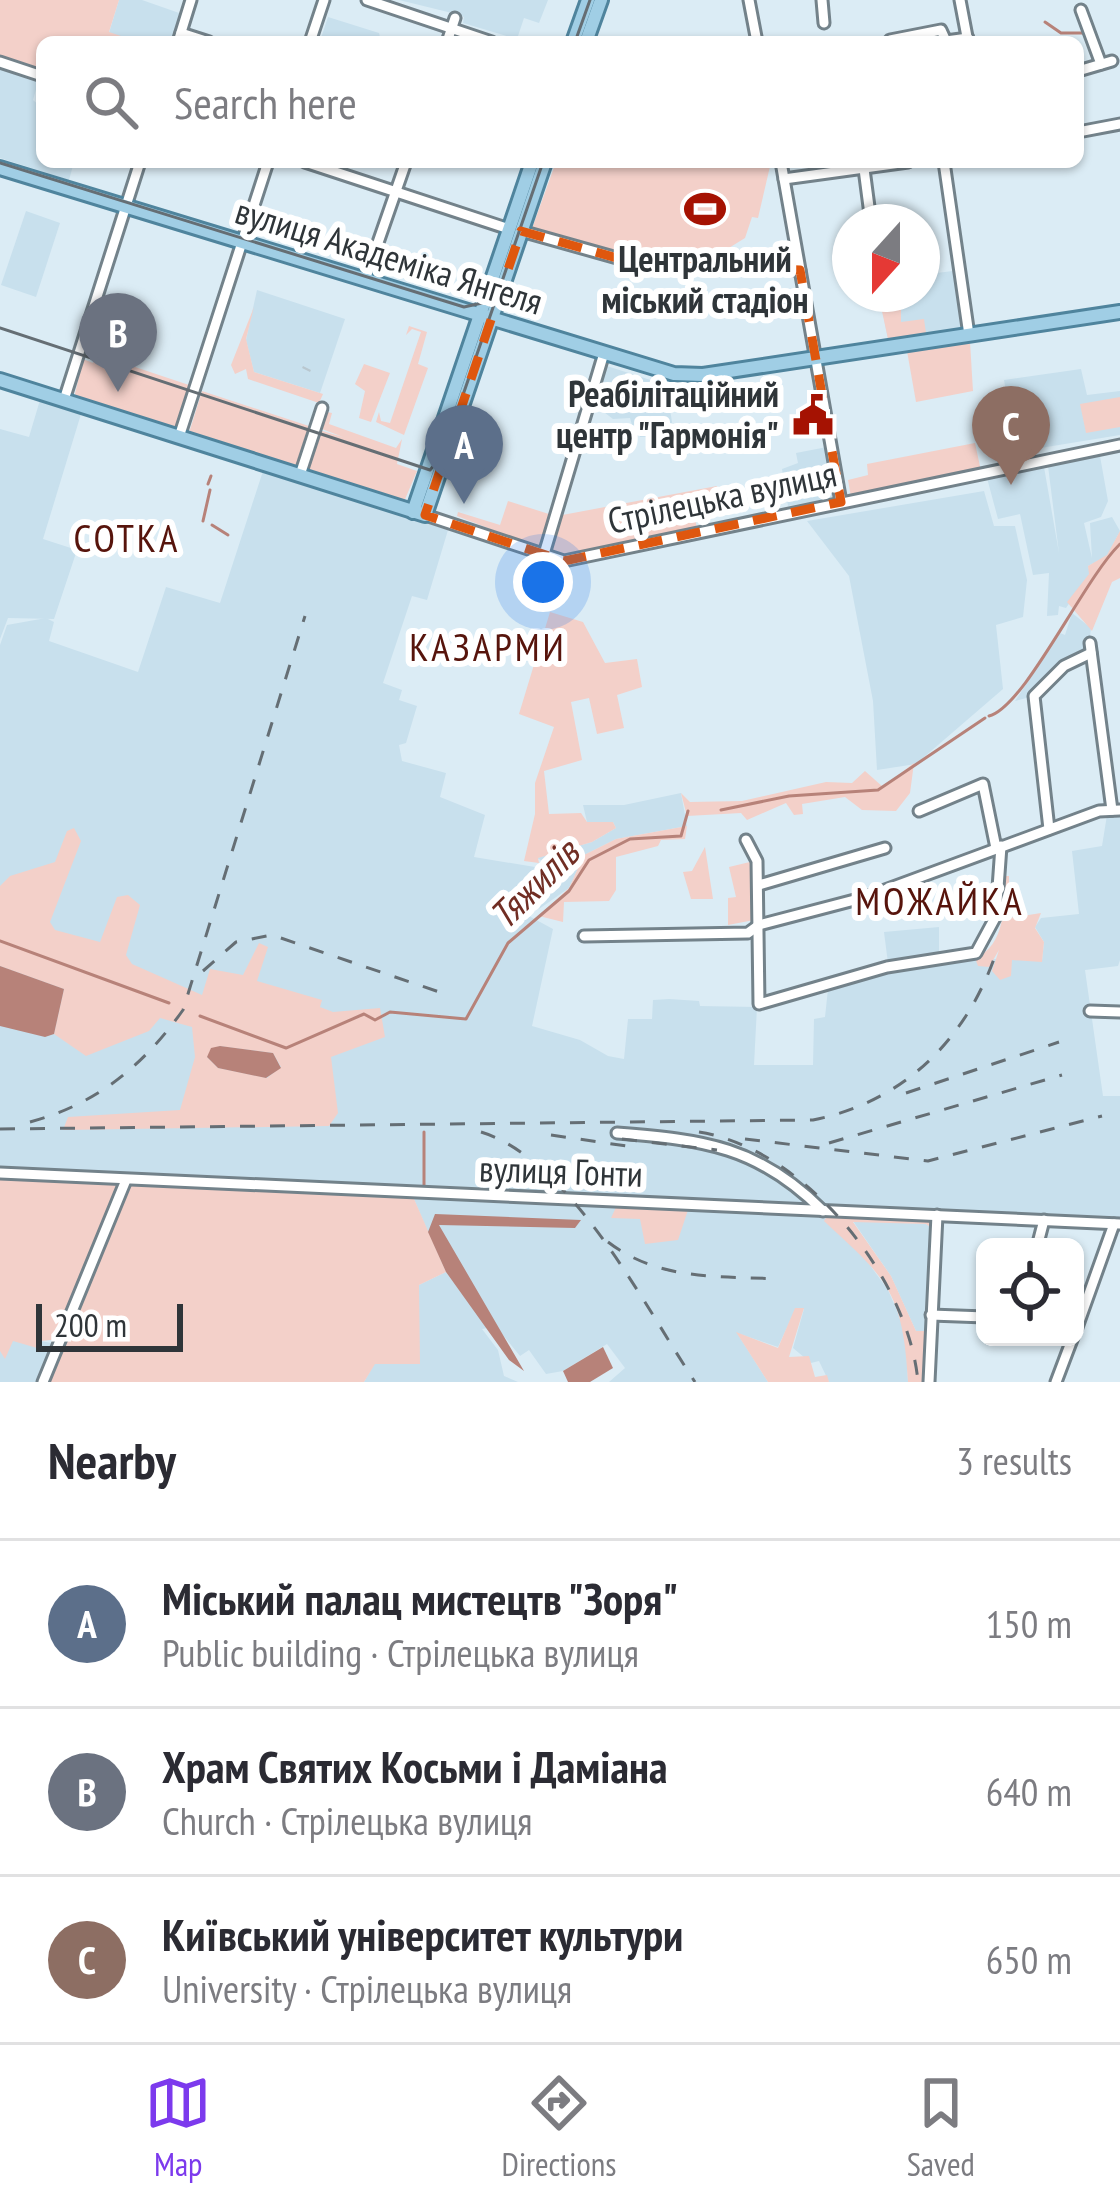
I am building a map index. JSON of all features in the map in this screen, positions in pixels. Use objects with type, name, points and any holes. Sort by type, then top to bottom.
[{"type":"main road","points":[[575,36],[588,0]]},
{"type":"main road","points":[[588,36],[601,0]]},
{"type":"main road","name":"вулиця Академіка Янгеля","points":[[0,168],[682,376],[1120,311]]},
{"type":"main road","points":[[419,513],[515,230],[530,168]]},
{"type":"main road","points":[[515,230],[542,168]]},
{"type":"main road","name":"Стрілецька вулиця","points":[[0,380],[419,513]]},
{"type":"street","points":[[181,36],[191,0]]},
{"type":"street","points":[[312,36],[325,0]]},
{"type":"street","points":[[367,0],[454,23],[481,36]]},
{"type":"street","points":[[822,0],[824,23]]},
{"type":"street","points":[[960,0],[967,36]]},
{"type":"street","points":[[748,1],[756,36]]},
{"type":"street","points":[[1081,10],[1106,62],[1084,69]]},
{"type":"street","points":[[449,36],[454,23]]},
{"type":"street","points":[[910,36],[940,30],[943,36]]},
{"type":"street","points":[[0,62],[36,74]]},
{"type":"street","points":[[1084,131],[1120,124]]},
{"type":"street","points":[[64,400],[138,168]]},
{"type":"street","points":[[179,437],[266,168]]},
{"type":"street","points":[[324,168],[515,230],[634,262],[800,271]]},
{"type":"street","points":[[365,280],[404,168]]},
{"type":"street","points":[[782,168],[841,502]]},
{"type":"street","points":[[784,179],[870,168]]},
{"type":"street","points":[[945,168],[969,335]]},
{"type":"street","points":[[864,169],[869,204]]},
{"type":"street","points":[[544,554],[604,353]]},
{"type":"street","points":[[300,476],[322,408]]},
{"type":"street","name":"Стрілецька вулиця","points":[[419,513],[564,561],[1120,445]]},
{"type":"street","points":[[759,925],[866,897],[1049,829],[1116,810],[1090,648],[1064,665],[1034,696],[1049,829]]},
{"type":"street","points":[[746,840],[754,849],[759,885],[759,925],[754,936],[759,1004],[887,967],[981,950],[998,908],[999,847],[983,784],[919,811]]},
{"type":"street","points":[[759,885],[885,848]]},
{"type":"street","points":[[584,936],[754,936]]},
{"type":"street","points":[[1090,1011],[1120,1012]]},
{"type":"street","points":[[617,1132],[730,1148],[760,1160],[823,1210]]},
{"type":"street","name":"вулиця Гонти","points":[[0,1173],[1117,1224]]},
{"type":"street","points":[[44,1382],[126,1180]]},
{"type":"street","points":[[929,1382],[937,1214]]},
{"type":"street","points":[[1040,1238],[1045,1220]]},
{"type":"street","points":[[1084,1309],[1117,1224]]},
{"type":"street","points":[[932,1315],[976,1317]]},
{"type":"street","points":[[1056,1382],[1070,1346]]},
{"type":"highlighted area","points":[[521,231],[635,263],[800,270],[841,502],[564,561],[425,515]]},
{"type":"shaded area","points":[[0,0],[119,0],[109,32],[121,36],[36,36],[36,69],[0,57]]},
{"type":"shaded area","points":[[119,0],[142,0],[182,14],[175,36],[109,33]]},
{"type":"shaded area","points":[[399,0],[548,0],[539,23],[524,18],[518,36],[463,23],[464,17]]},
{"type":"shaded area","points":[[328,17],[380,36],[322,36]]},
{"type":"shaded area","points":[[0,59],[36,70],[36,168],[72,168],[69,180],[0,158]]},
{"type":"shaded area","points":[[554,168],[770,168],[758,218],[752,217],[745,238],[724,251],[725,266],[635,260],[531,231]]},
{"type":"shaded area","points":[[26,211],[60,223],[36,297],[1,285]]},
{"type":"shaded area","points":[[960,270],[968,327],[888,339],[883,312],[940,312],[940,273]]},
{"type":"shaded area","points":[[257,290],[345,319],[320,393],[254,372],[246,340]]},
{"type":"shaded area","points":[[254,307],[246,339],[254,372],[323,394],[319,403],[248,379],[246,369],[235,374],[231,365]]},
{"type":"shaded area","points":[[882,312],[901,312],[901,322],[924,319],[926,333],[888,339]]},
{"type":"shaded area","points":[[409,326],[427,332],[418,364],[428,368],[404,435],[376,422],[379,412],[381,421],[390,423],[421,332],[412,329],[406,335]]},
{"type":"shaded area","points":[[970,342],[973,391],[916,402],[907,351]]},
{"type":"shaded area","points":[[96,354],[192,386],[178,433],[74,398],[83,359],[93,363]]},
{"type":"shaded area","points":[[364,364],[390,373],[371,422],[359,418],[365,391],[355,384]]},
{"type":"shaded area","points":[[607,366],[666,385],[673,428],[662,431],[662,436],[640,437],[640,425],[632,425],[630,418],[613,419],[596,406]]},
{"type":"shaded area","points":[[1081,369],[1087,395],[1120,391],[1120,435],[991,456],[980,405],[1007,399],[1004,380]]},
{"type":"shaded area","points":[[202,391],[312,427],[298,467],[188,436]]},
{"type":"shaded area","points":[[1120,397],[1120,427],[1086,433],[1080,404]]},
{"type":"shaded area","points":[[40,400],[81,414],[43,539],[77,550],[54,619],[8,618],[0,639],[0,429],[29,437]]},
{"type":"shaded area","points":[[327,412],[332,413],[329,424],[396,448],[402,439],[397,464],[417,471],[403,504],[307,474],[319,430],[343,437],[322,429]]},
{"type":"shaded area","points":[[975,443],[981,471],[851,497],[848,480],[868,475],[867,464]]},
{"type":"shaded area","points":[[827,447],[834,498],[788,506],[782,469],[798,463],[796,453]]},
{"type":"shaded area","points":[[1100,456],[1108,501],[1101,517],[1084,523],[1092,558],[1090,523],[1112,517],[1120,531],[1107,556],[1088,566],[1090,573],[1066,608],[1059,606],[1058,615],[1047,616],[1049,573],[1033,575],[1020,514],[998,519],[987,478],[1044,467],[1059,553],[1048,466]]},
{"type":"shaded area","points":[[263,471],[448,530],[427,600],[412,596],[383,683],[402,690],[399,700],[417,706],[406,743],[399,745],[402,761],[446,773],[440,797],[485,815],[474,857],[547,869],[551,874],[529,916],[553,929],[532,1026],[624,1059],[628,1019],[652,1019],[653,1000],[757,1007],[754,1065],[813,1065],[814,1019],[825,1017],[828,989],[886,972],[975,958],[1042,961],[1044,942],[1035,927],[1041,918],[1079,914],[1072,851],[1102,846],[1107,815],[1120,815],[1120,960],[1118,966],[1085,970],[1103,1096],[1120,1096],[1120,1218],[0,1170],[0,645],[7,625],[46,618],[54,622],[49,641],[138,672],[166,587],[220,603]]},
{"type":"shaded area","points":[[717,486],[719,498],[693,503],[716,501],[718,513],[695,517],[697,529],[564,557],[547,552],[557,516]]},
{"type":"shaded area","points":[[984,491],[994,526],[1015,526],[1027,580],[1023,617],[996,625],[1003,689],[916,764],[877,770],[873,701],[849,576],[807,521]]},
{"type":"shaded area","points":[[508,501],[552,515],[541,549],[457,516],[458,512],[500,525]]},
{"type":"shaded area","points":[[1120,531],[1120,578],[1112,582],[1092,631],[1067,602],[1089,574],[1088,566],[1107,555]]},
{"type":"shaded area","points":[[550,612],[583,622],[605,663],[637,659],[642,687],[617,695],[624,728],[597,734],[589,698],[571,702],[582,760],[544,771],[549,814],[581,813],[587,822],[613,822],[616,828],[592,842],[538,858],[539,863],[524,861],[535,814],[535,783],[554,727],[519,714]]},
{"type":"shaded area","points":[[1072,613],[1091,628],[1088,653],[1034,696],[1015,701],[1060,633],[1065,635]]},
{"type":"shaded area","points":[[914,763],[910,793],[896,811],[862,810],[845,797],[802,804],[803,814],[794,815],[786,803],[747,820],[741,813],[687,816],[681,793],[690,802],[742,801],[826,782],[852,783],[865,771],[883,787]]},
{"type":"shaded area","points":[[681,793],[687,826],[616,839],[584,855],[569,888],[539,909],[555,868],[537,858],[592,842],[616,828],[613,822],[587,822],[583,805],[624,805]]},
{"type":"shaded area","points":[[687,826],[685,839],[661,840],[658,846],[616,857],[616,890],[609,901],[564,902],[563,922],[539,916],[569,888],[584,855],[616,839]]},
{"type":"shaded area","points":[[74,828],[81,841],[50,922],[55,930],[100,942],[117,897],[128,895],[140,905],[126,955],[132,964],[202,995],[210,969],[243,975],[259,943],[268,947],[257,981],[322,1000],[320,1007],[333,1012],[380,1008],[385,1037],[331,1057],[338,1113],[329,1126],[63,1130],[68,1117],[180,1110],[195,1057],[192,1027],[160,1018],[149,1031],[86,1056],[54,1034],[64,989],[0,966],[0,886],[10,876],[55,862],[67,831]],"holes":[[[219,1046],[273,1053],[281,1067],[267,1078],[218,1068],[207,1057]]]},
{"type":"shaded area","points":[[705,847],[713,899],[691,899],[683,872],[692,871]]},
{"type":"shaded area","points":[[754,861],[754,920],[728,925],[728,898],[736,897],[729,867]]},
{"type":"shaded area","points":[[1005,876],[1009,876],[1009,918],[1041,913],[1035,928],[1044,942],[1042,962],[1012,960],[1011,976],[1000,980],[992,971],[999,950],[989,967],[978,966],[975,958],[998,934]]},
{"type":"shaded area","points":[[939,927],[939,956],[888,963],[884,932]]},
{"type":"shaded area","points":[[0,966],[64,989],[54,1034],[45,1037],[0,1026]]},
{"type":"shaded area","points":[[211,1048],[273,1053],[281,1068],[266,1078],[218,1068],[207,1057]]},
{"type":"shaded area","points":[[0,1173],[411,1192],[446,1272],[419,1285],[420,1364],[375,1364],[364,1382],[43,1382],[60,1339],[41,1341],[37,1348],[13,1341],[5,1359],[0,1351]]},
{"type":"shaded area","points":[[411,1192],[814,1210],[853,1242],[888,1290],[905,1329],[908,1382],[829,1382],[819,1361],[811,1363],[793,1348],[804,1309],[796,1308],[778,1347],[737,1333],[768,1382],[609,1382],[625,1368],[607,1344],[563,1371],[546,1374],[529,1350],[520,1356],[498,1329],[438,1226],[428,1232]]},
{"type":"shaded area","points":[[618,1203],[689,1207],[678,1240],[645,1244],[640,1219],[611,1218]]},
{"type":"shaded area","points":[[435,1214],[581,1220],[575,1228],[439,1225],[524,1371],[509,1360],[446,1272],[428,1232]]},
{"type":"shaded area","points":[[828,1215],[934,1219],[934,1230],[926,1224],[853,1222],[891,1276],[916,1331],[931,1331],[929,1382],[908,1382],[901,1326],[887,1288],[824,1221]]},
{"type":"shaded area","points":[[853,1221],[926,1224],[934,1230],[927,1331],[916,1331],[891,1276]]},
{"type":"shaded area","points":[[446,1272],[487,1328],[482,1329],[498,1350],[504,1376],[518,1382],[364,1382],[419,1285]]},
{"type":"shaded area","points":[[795,1308],[804,1308],[789,1357],[809,1356],[815,1377],[827,1375],[829,1382],[768,1382],[736,1332],[778,1348]]},
{"type":"shaded area","points":[[0,1333],[51,1343],[36,1382],[0,1382]]},
{"type":"shaded area","points":[[603,1347],[613,1368],[590,1382],[568,1382],[563,1371]]},
{"type":"waterway","points":[[1045,22],[1061,33],[1087,33]]},
{"type":"waterway","points":[[208,484],[211,476]]},
{"type":"waterway","points":[[203,521],[210,490]]},
{"type":"waterway","points":[[212,525],[228,535]]},
{"type":"waterway","name":"Тяжилів","points":[[989,716],[1003,708],[1037,667],[1120,544]]},
{"type":"waterway","name":"Тяжилів","points":[[721,810],[789,796],[878,790],[985,718]]},
{"type":"waterway","name":"Тяжилів","points":[[200,1016],[286,1048],[364,1014],[375,1020],[390,1012],[466,1019],[508,943],[569,891],[589,860],[630,839],[681,836],[688,811]]},
{"type":"waterway","name":"Тяжилів","points":[[0,941],[169,1003]]},
{"type":"waterway","points":[[424,1132],[424,1185]]},
{"type":"tram line","points":[[577,36],[590,0]]},
{"type":"tram line","points":[[0,163],[464,307],[482,303],[493,281]]},
{"type":"tram line","points":[[0,328],[430,470],[442,456],[541,168]]},
{"type":"railway","points":[[30,1122],[77,1105],[117,1080],[152,1049],[183,1010],[305,616]]},
{"type":"railway","points":[[203,971],[236,942],[272,935],[448,995]]},
{"type":"railway","points":[[0,1129],[813,1120],[875,1099],[926,1063],[967,1015],[995,956]]},
{"type":"railway","points":[[906,1093],[1059,1042]]},
{"type":"railway","points":[[829,1143],[1062,1075]]},
{"type":"railway","points":[[745,1139],[928,1161],[1102,1116]]},
{"type":"railway","points":[[481,1132],[514,1147],[574,1203],[628,1276],[695,1382]]},
{"type":"railway","points":[[699,1132],[739,1143],[777,1164],[813,1191],[845,1225],[895,1302],[918,1382]]},
{"type":"railway","points":[[551,1135],[640,1148]]},
{"type":"railway","points":[[622,1139],[717,1150]]},
{"type":"railway","points":[[608,1242],[669,1270],[780,1279]]},
{"type":"place","name":"Центральний міський стадіон","points":[[705,209]]},
{"type":"place","name":"Храм Святих Косьми і Даміана","points":[[118,392]]},
{"type":"place","name":"Реабілітаційний центр \"Гармонія\"","points":[[813,415]]},
{"type":"place","name":"Київський університет культури","points":[[1011,485]]},
{"type":"place","name":"Міський палац мистецтв \"Зоря\"","points":[[464,504]]},
{"type":"district","name":"СОТКА","points":[[127,538]]},
{"type":"district","name":"КАЗАРМИ","points":[[488,647]]},
{"type":"district","name":"МОЖАЙКА","points":[[940,901]]}]
